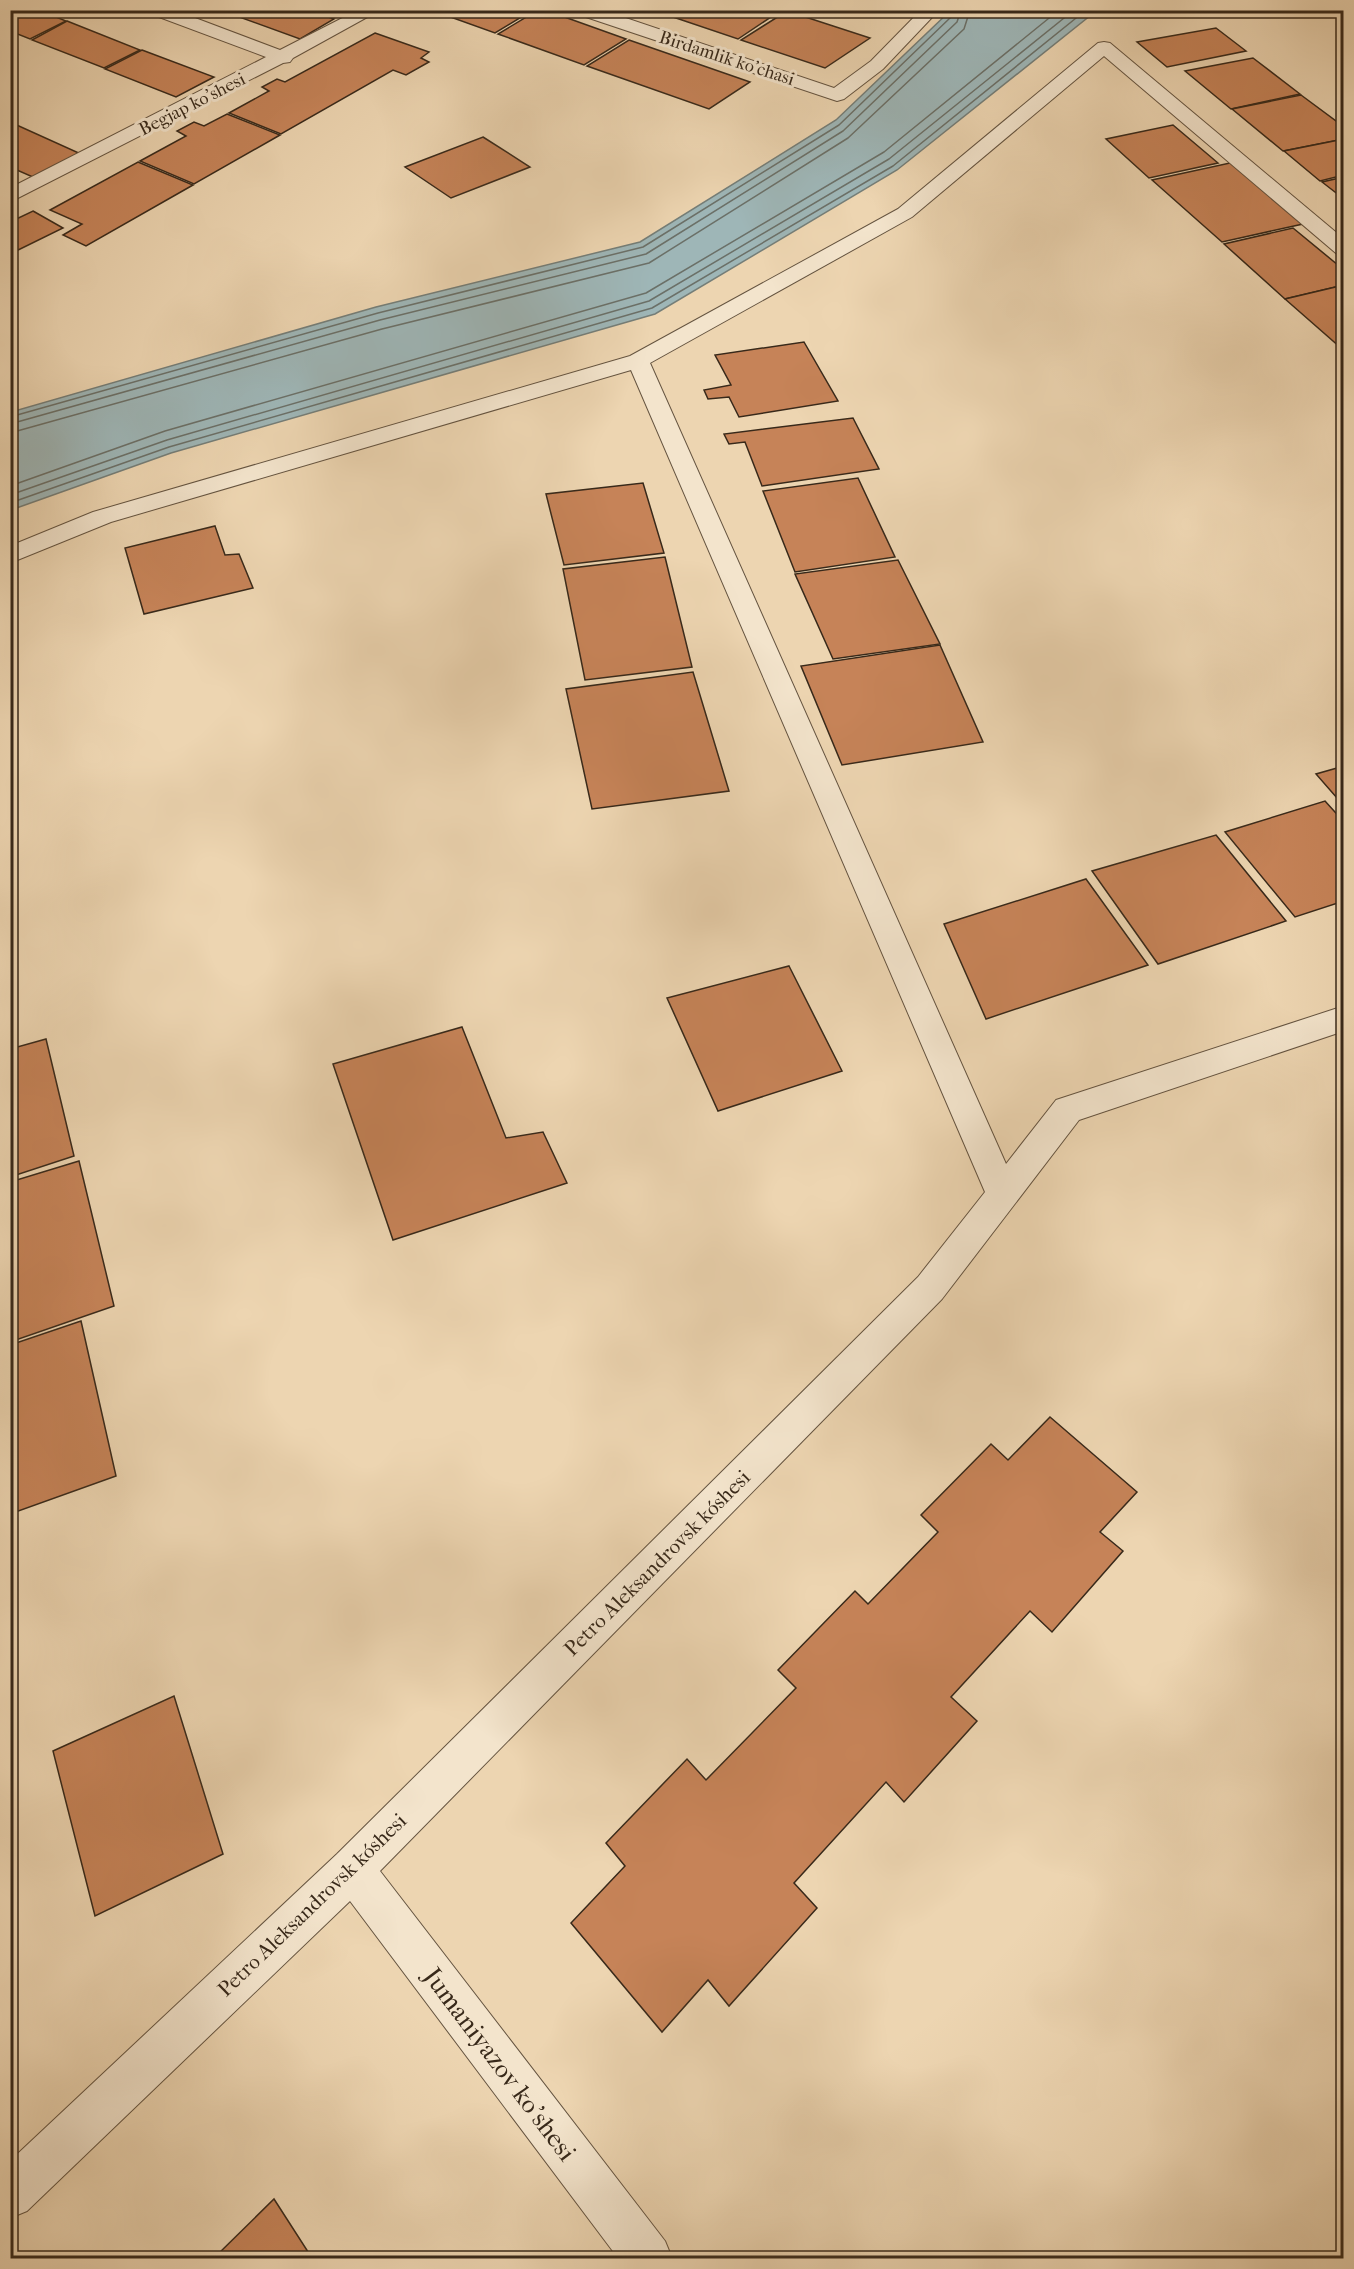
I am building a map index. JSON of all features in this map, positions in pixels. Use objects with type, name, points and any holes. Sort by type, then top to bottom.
[{"type":"street","points":[[156,10],[284,58]]},
{"type":"street","name":"Begjap ko'shesi","points":[[11,195],[284,58],[372,10]]},
{"type":"street","name":"Birdamlik ko'chasi","points":[[583,10],[837,95],[878,65],[931,10]]},
{"type":"street","points":[[10,555],[102,517],[638,361],[905,213],[1104,47],[1344,250]]},
{"type":"street","points":[[638,361],[1002,1193]]},
{"type":"street","name":"Petro Aleksandrovsk kóshesi","points":[[10,2194],[352,1869],[930,1288],[1068,1110],[1344,1018]]},
{"type":"street","name":"Jumaniyazov ko'shesi","points":[[352,1869],[648,2259]]},
{"type":"water","points":[[950,11],[1096,11],[897,170],[655,314],[171,453],[11,510],[11,412],[376,307],[640,242],[836,120]]},
{"type":"building","points":[[10,10],[39,10],[66,21],[30,39],[10,31]]},
{"type":"building","points":[[220,10],[308,10],[334,19],[300,39]]},
{"type":"building","points":[[431,10],[533,10],[495,33]]},
{"type":"building","points":[[538,10],[545,10],[626,39],[584,65],[498,34]]},
{"type":"building","points":[[679,10],[760,10],[774,15],[738,39],[670,16]]},
{"type":"building","points":[[787,11],[870,38],[825,68],[741,40]]},
{"type":"building","points":[[67,21],[140,50],[104,68],[32,40]]},
{"type":"building","points":[[1216,28],[1246,51],[1167,67],[1137,42]]},
{"type":"building","points":[[375,33],[429,52],[421,58],[429,62],[406,75],[393,70],[281,134],[229,113],[269,91],[262,87],[277,79],[285,82]]},
{"type":"building","points":[[629,40],[750,82],[709,109],[587,66]]},
{"type":"building","points":[[142,50],[214,77],[176,97],[105,69]]},
{"type":"building","points":[[1253,58],[1300,94],[1231,109],[1185,71]]},
{"type":"building","points":[[1301,95],[1344,127],[1344,139],[1283,151],[1232,109]]},
{"type":"building","points":[[227,114],[280,135],[194,184],[140,161],[186,136],[177,131],[194,122],[204,126]]},
{"type":"building","points":[[10,122],[81,154],[35,178],[10,167]]},
{"type":"building","points":[[1173,125],[1218,163],[1149,178],[1106,139]]},
{"type":"building","points":[[483,137],[530,167],[451,198],[405,167]]},
{"type":"building","points":[[1344,139],[1344,175],[1320,181],[1284,151]]},
{"type":"building","points":[[1239,161],[1312,222],[1222,242],[1152,180]]},
{"type":"building","points":[[138,162],[193,185],[86,246],[63,235],[82,224],[50,210]]},
{"type":"building","points":[[1344,177],[1344,199],[1322,182]]},
{"type":"building","points":[[33,211],[63,228],[10,254],[10,222]]},
{"type":"building","points":[[1293,228],[1344,270],[1344,285],[1285,299],[1224,244]]},
{"type":"building","points":[[1344,285],[1344,348],[1341,348],[1285,299]]},
{"type":"building","points":[[804,342],[838,401],[739,417],[729,397],[708,399],[704,390],[731,385],[715,355]]},
{"type":"building","points":[[853,418],[879,469],[762,486],[745,442],[729,444],[724,434]]},
{"type":"building","points":[[858,478],[895,557],[795,572],[763,491]]},
{"type":"building","points":[[643,483],[664,553],[564,565],[546,494]]},
{"type":"building","points":[[215,526],[225,555],[239,554],[253,588],[144,614],[125,548]]},
{"type":"building","points":[[665,557],[692,667],[585,680],[563,569]]},
{"type":"building","points":[[898,560],[940,644],[833,659],[795,574]]},
{"type":"building","points":[[940,645],[983,742],[842,765],[801,666]]},
{"type":"building","points":[[693,672],[729,791],[592,809],[566,689]]},
{"type":"building","points":[[1344,766],[1344,806],[1316,774]]},
{"type":"building","points":[[1325,801],[1344,822],[1344,901],[1295,917],[1225,832]]},
{"type":"building","points":[[1216,835],[1286,921],[1158,964],[1092,871]]},
{"type":"building","points":[[1086,879],[1148,965],[986,1019],[944,924]]},
{"type":"building","points":[[789,966],[842,1071],[718,1111],[667,998]]},
{"type":"building","points":[[462,1027],[506,1138],[543,1132],[567,1183],[393,1240],[333,1064]]},
{"type":"building","points":[[46,1039],[74,1156],[10,1177],[10,1049]]},
{"type":"building","points":[[79,1161],[114,1306],[10,1342],[10,1182]]},
{"type":"building","points":[[81,1321],[116,1476],[10,1514],[10,1345]]},
{"type":"building","points":[[1050,1417],[1137,1492],[1100,1532],[1123,1551],[1052,1632],[1030,1611],[951,1697],[977,1721],[904,1802],[886,1782],[794,1883],[817,1908],[729,2006],[708,1980],[662,2032],[571,1923],[625,1866],[606,1843],[687,1759],[706,1780],[796,1688],[778,1670],[855,1591],[868,1604],[938,1532],[921,1515],[991,1444],[1008,1460]]},
{"type":"building","points":[[174,1696],[223,1854],[95,1916],[53,1751]]},
{"type":"building","points":[[274,2199],[312,2258],[214,2258]]}]
